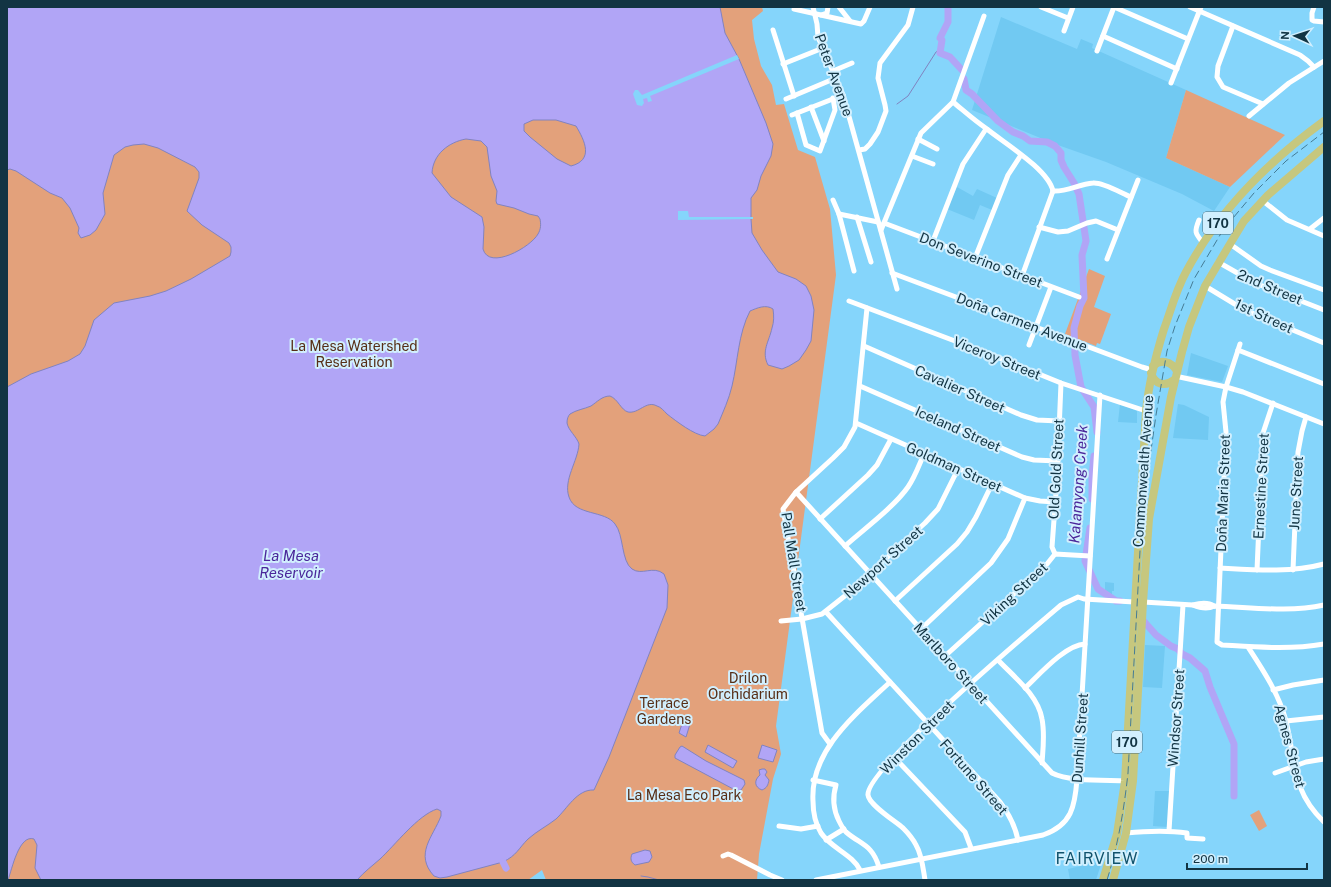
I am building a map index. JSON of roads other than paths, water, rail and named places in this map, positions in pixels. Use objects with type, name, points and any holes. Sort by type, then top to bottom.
[{"type":"main road","name":"Commonwealth Avenue","points":[[1103,880],[1117,834],[1129,781],[1134,602],[1146,411],[1156,354],[1185,274],[1215,226],[1247,188],[1281,156],[1324,121]]},
{"type":"main road","name":"Commonwealth Avenue","points":[[1113,880],[1126,833],[1149,519],[1175,376],[1189,327],[1205,286],[1218,262],[1244,221],[1263,200],[1324,147]]},
{"type":"main road","points":[[1156,354],[1162,358],[1168,359],[1176,357],[1182,352]]},
{"type":"main road","points":[[1159,362],[1166,362],[1173,366],[1175,376],[1168,384],[1162,384],[1156,381],[1152,370],[1159,362]]},
{"type":"street","name":"Peter Avenue","points":[[813,7],[818,36],[843,95],[876,215],[881,222]]},
{"type":"street","points":[[821,15],[827,13],[828,7]]},
{"type":"street","points":[[839,7],[850,22]]},
{"type":"street","points":[[794,9],[861,24],[863,23],[869,7]]},
{"type":"street","points":[[859,150],[865,149],[870,144],[878,132],[886,111],[878,78],[880,63],[908,25],[913,7]]},
{"type":"street","points":[[1040,7],[1068,18]]},
{"type":"street","points":[[1064,31],[1073,7]]},
{"type":"street","points":[[1097,50],[1114,7],[1188,39]]},
{"type":"street","points":[[1190,7],[1200,9],[1233,26],[1300,55],[1314,67]]},
{"type":"street","points":[[1314,7],[1312,12],[1312,20],[1324,22]]},
{"type":"street","points":[[1171,83],[1200,9]]},
{"type":"street","points":[[897,289],[881,230],[881,222],[888,213],[921,134],[953,102],[984,16]]},
{"type":"street","points":[[1233,26],[1218,66],[1217,77],[1223,87],[1263,104]]},
{"type":"street","points":[[773,30],[794,96]]},
{"type":"street","points":[[1103,36],[1177,69]]},
{"type":"street","points":[[784,64],[823,48]]},
{"type":"street","points":[[1249,116],[1289,84],[1324,61]]},
{"type":"street","points":[[833,71],[852,63]]},
{"type":"street","points":[[786,99],[836,78]]},
{"type":"street","points":[[833,98],[835,110],[820,152],[806,145],[795,114],[833,98],[843,95]]},
{"type":"street","points":[[953,102],[1033,164],[1048,179],[1052,186],[1053,191],[1022,276]]},
{"type":"street","points":[[811,107],[824,141]]},
{"type":"street","points":[[933,241],[963,164],[986,129]]},
{"type":"street","points":[[918,139],[937,149]]},
{"type":"street","points":[[975,258],[1008,176],[1021,155]]},
{"type":"street","points":[[912,156],[933,164]]},
{"type":"street","points":[[1107,259],[1138,180]]},
{"type":"street","points":[[1053,191],[1059,192],[1094,182],[1131,197]]},
{"type":"street","points":[[833,200],[839,214],[854,271]]},
{"type":"street","points":[[1263,200],[1287,220],[1324,236]]},
{"type":"street","points":[[876,215],[882,218],[888,213]]},
{"type":"street","name":"Don Severino Street","points":[[839,214],[881,222],[1078,298]]},
{"type":"street","points":[[857,217],[871,262]]},
{"type":"street","points":[[1310,229],[1324,218]]},
{"type":"street","points":[[1199,220],[1195,230],[1196,234],[1203,243]]},
{"type":"street","points":[[1040,227],[1058,232],[1068,231],[1084,224],[1096,221],[1118,230]]},
{"type":"street","points":[[1230,244],[1265,268],[1324,290]]},
{"type":"street","name":"2nd Street","points":[[1218,262],[1255,283],[1324,310]]},
{"type":"street","name":"Doña Carmen Avenue","points":[[892,273],[1152,370]]},
{"type":"street","name":"1st Street","points":[[1205,286],[1252,313],[1324,343]]},
{"type":"street","points":[[1029,345],[1051,287]]},
{"type":"street","name":"Viceroy Street","points":[[849,301],[992,355],[1061,383],[1146,411]]},
{"type":"street","name":"Pall Mall Street","points":[[830,744],[822,733],[783,509],[796,492],[844,447],[856,423],[867,308]]},
{"type":"street","name":"Cavalier Street","points":[[864,346],[1021,416],[1037,420],[1059,421]]},
{"type":"street","name":"Doña Maria Street","points":[[1248,647],[1218,644],[1216,639],[1216,606],[1220,568],[1226,432],[1224,402],[1226,387],[1239,347],[1324,384]]},
{"type":"street","points":[[1175,376],[1226,387],[1273,403],[1324,424]]},
{"type":"street","name":"Old Gold Street","points":[[1055,554],[1052,547],[1058,461],[1061,383]]},
{"type":"street","name":"Iceland Street","points":[[860,386],[1022,457],[1034,460],[1058,461]]},
{"type":"street","name":"Dunhill Street","points":[[816,880],[860,870],[1018,840],[1051,832],[1064,823],[1068,818],[1074,802],[1077,779],[1085,644],[1086,599],[1100,395]]},
{"type":"street","name":"Ernestine Street","points":[[1257,570],[1263,433],[1273,403]]},
{"type":"street","name":"June Street","points":[[1293,570],[1298,452],[1306,417]]},
{"type":"street","name":"Goldman Street","points":[[856,423],[1025,498],[1055,502]]},
{"type":"street","points":[[820,519],[868,475],[880,459],[891,439]]},
{"type":"street","points":[[845,546],[894,504],[903,494],[912,480],[924,454]]},
{"type":"street","name":"Newport Street","points":[[781,621],[802,619],[826,612],[870,574],[938,509],[958,469]]},
{"type":"street","points":[[895,601],[957,544],[976,517],[992,484]]},
{"type":"street","name":"Marlboro Street","points":[[796,492],[1052,773],[1077,779],[1129,781]]},
{"type":"street","points":[[920,629],[991,562],[1008,539],[1025,498]]},
{"type":"street","name":"Viking Street","points":[[945,656],[1047,564],[1055,554],[1090,556]]},
{"type":"street","points":[[1220,568],[1293,570],[1324,564]]},
{"type":"street","name":"Winston Street","points":[[925,880],[921,859],[916,845],[904,830],[872,803],[868,796],[869,789],[875,781],[894,757],[928,724],[1060,604],[1072,599],[1078,601],[1086,599],[1134,602]]},
{"type":"street","points":[[1143,602],[1183,605],[1210,603],[1216,606],[1271,609],[1302,608],[1324,605]]},
{"type":"street","name":"Windsor Street","points":[[1169,831],[1183,605]]},
{"type":"street","name":"Fortune Street","points":[[826,612],[1000,802],[1008,812],[1013,822],[1018,840]]},
{"type":"street","points":[[1025,688],[1067,650],[1085,644]]},
{"type":"street","points":[[1248,647],[1293,648],[1324,644]]},
{"type":"street","name":"Agnes Street","points":[[1248,647],[1279,700],[1286,721],[1297,780],[1308,803],[1314,812],[1324,822]]},
{"type":"street","points":[[998,660],[1025,688],[1033,699],[1042,718],[1042,763]]},
{"type":"street","points":[[1273,690],[1293,684],[1324,680]]},
{"type":"street","points":[[860,870],[849,857],[826,840],[818,826],[813,805],[813,780],[822,757],[830,744],[855,716],[890,682]]},
{"type":"street","points":[[1286,721],[1324,717]]},
{"type":"street","points":[[894,757],[966,832],[972,848]]},
{"type":"street","points":[[1275,773],[1306,762],[1324,760]]},
{"type":"street","points":[[813,780],[836,785],[833,806],[835,812],[844,829],[869,848],[874,854],[879,867]]},
{"type":"street","points":[[779,826],[801,829],[818,826]]},
{"type":"street","points":[[826,840],[844,829]]},
{"type":"street","points":[[1126,833],[1155,830],[1169,831],[1187,833],[1187,838],[1203,839]]},
{"type":"street","points":[[723,856],[728,854],[731,855],[782,880]]},
{"type":"water","name":"La Mesa Reservoir","points":[[7,7],[720,7],[725,33],[739,59],[766,123],[773,144],[771,156],[761,176],[757,190],[751,198],[752,233],[778,272],[796,279],[806,286],[811,296],[814,310],[811,341],[799,360],[789,366],[782,369],[768,365],[765,351],[773,323],[773,309],[764,307],[750,311],[743,329],[728,401],[718,424],[705,436],[685,427],[658,407],[649,405],[636,411],[628,412],[623,409],[613,397],[610,396],[602,398],[591,406],[570,414],[568,417],[568,426],[579,444],[568,484],[569,497],[572,503],[577,507],[604,517],[615,524],[620,535],[628,565],[636,571],[660,571],[664,574],[668,585],[667,608],[609,757],[594,790],[577,796],[556,819],[531,836],[514,854],[503,862],[447,877],[440,878],[434,876],[428,868],[426,860],[425,853],[427,846],[441,816],[441,811],[437,809],[422,817],[357,880],[41,880],[35,868],[37,845],[34,839],[29,839],[20,847],[7,880],[7,387],[31,374],[68,361],[80,354],[85,346],[94,320],[114,303],[150,296],[166,291],[191,279],[230,256],[231,247],[229,243],[202,225],[187,211],[199,178],[199,172],[195,167],[158,148],[144,144],[133,145],[125,147],[114,155],[103,193],[105,214],[96,230],[90,235],[81,238],[78,233],[79,228],[70,208],[62,198],[50,193],[16,171],[10,169],[7,170]],"holes":[[[533,120],[556,120],[576,126],[586,149],[583,159],[571,166],[557,159],[524,131],[524,124]],[[466,139],[481,141],[487,147],[491,176],[497,191],[497,204],[538,216],[540,219],[540,230],[534,239],[510,255],[493,258],[487,255],[483,249],[484,227],[482,217],[451,197],[432,173],[435,160],[443,150],[454,143]]]},
{"type":"water","points":[[683,721],[690,724],[686,737],[679,733]]},
{"type":"water","points":[[708,745],[737,761],[733,768],[705,752]]},
{"type":"water","points":[[762,745],[777,750],[773,762],[758,758]]},
{"type":"water","points":[[682,746],[706,761],[744,780],[745,784],[741,790],[737,791],[675,758],[675,755]]},
{"type":"water","points":[[765,769],[767,772],[765,775],[769,780],[767,786],[762,790],[757,787],[756,781],[760,775],[759,770]]},
{"type":"water","points":[[645,850],[650,851],[652,857],[649,862],[635,865],[631,860],[632,854]]},
{"type":"waterway","name":"Kalamyong Creek","points":[[948,7],[948,22],[940,38],[942,40],[940,53],[950,57],[962,70]]},
{"type":"waterway","points":[[897,104],[908,96],[936,52],[941,49]]},
{"type":"waterway","name":"Kalamyong Creek","points":[[964,79],[966,90],[972,94],[998,121],[1013,132],[1030,141],[1047,142],[1055,146],[1061,153],[1061,160],[1064,167],[1079,194],[1086,241],[1082,255],[1084,298],[1080,306],[1074,328],[1075,355],[1081,387],[1094,407],[1097,432]]},
{"type":"waterway","name":"Kalamyong Creek","points":[[1092,499],[1094,456]]},
{"type":"waterway","name":"Kalamyong Creek","points":[[1090,528],[1085,561],[1098,589],[1116,601],[1120,601]]},
{"type":"waterway","name":"Kalamyong Creek","points":[[1140,617],[1156,635],[1171,646],[1178,649],[1182,654],[1190,658],[1205,671],[1210,687],[1234,744],[1234,796]]},
{"type":"waterway","points":[[503,862],[506,868]]},
{"type":"waterway","points":[[641,876],[659,880]]},
{"type":"railway","points":[[1107,880],[1125,800],[1128,773],[1142,514],[1167,351],[1175,326],[1194,279],[1223,230],[1254,193],[1286,161],[1324,132]]},
{"type":"district","name":"FAIRVIEW","points":[[1097,858]]},
{"type":"park label","name":"La Mesa Watershed Reservation","points":[[354,354]]},
{"type":"park label","name":"Drilon Orchidarium","points":[[748,686]]},
{"type":"park label","name":"Terrace Gardens","points":[[664,712]]},
{"type":"park label","name":"La Mesa Eco Park","points":[[684,795]]}]
